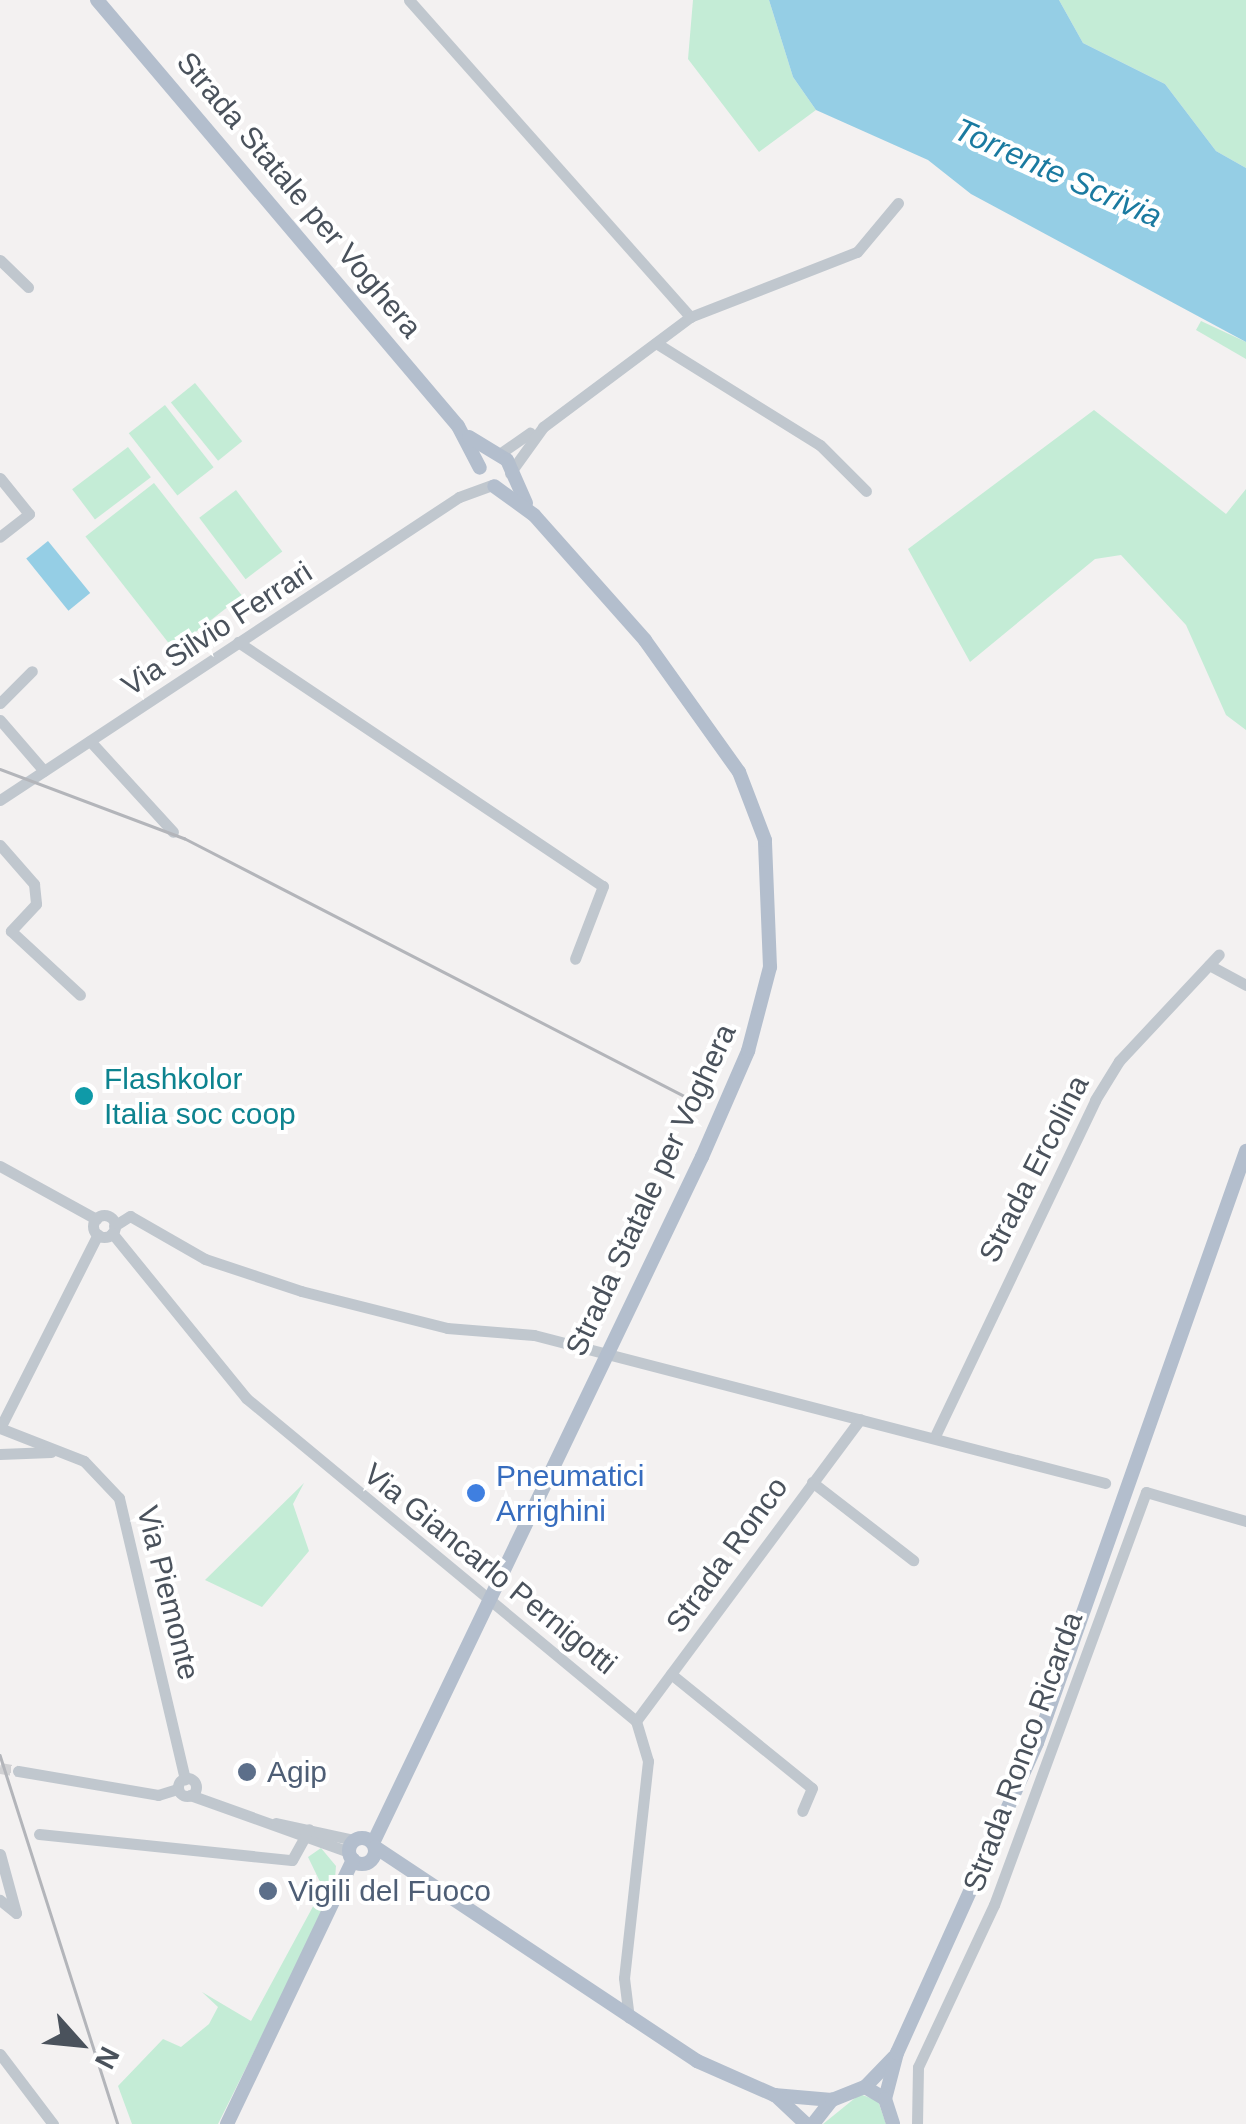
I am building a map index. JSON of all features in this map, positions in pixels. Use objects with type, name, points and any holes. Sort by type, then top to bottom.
[{"type":"main road","name":"Strada Statale per Voghera","points":[[97,0],[458,426],[495,455],[534,515],[645,640],[726,750],[759,816],[770,882],[770,967],[748,1051],[605,1356],[227,2124]]},
{"type":"main road","name":"Strada Statale per Voghera","points":[[458,426],[480,469],[493,485],[534,515]]},
{"type":"main road","points":[[480,469],[495,455]]},
{"type":"main road","points":[[493,485],[510,474]]},
{"type":"main road","points":[[893,2124],[885,2099],[897,2053],[1023,1779],[1246,1151]]},
{"type":"main road","points":[[362,1851],[409,1868],[629,2018],[774,2095],[810,2124],[832,2100],[865,2087],[897,2053]]},
{"type":"main road","points":[[865,2087],[885,2099]]},
{"type":"main road","points":[[774,2095],[832,2100]]},
{"type":"street","points":[[408,0],[690,318]]},
{"type":"street","points":[[495,455],[543,427],[690,318],[857,252],[898,203]]},
{"type":"street","points":[[0,260],[28,287]]},
{"type":"street","points":[[656,343],[820,445],[866,491]]},
{"type":"street","points":[[510,474],[543,427]]},
{"type":"street","name":"Via Silvio Ferrari","points":[[458,497],[480,469]]},
{"type":"street","points":[[0,478],[29,514],[0,538]]},
{"type":"street","name":"Via Silvio Ferrari","points":[[0,800],[458,497],[493,485]]},
{"type":"street","points":[[238,642],[603,886],[575,959]]},
{"type":"street","points":[[2,696],[32,671]]},
{"type":"street","points":[[0,720],[44,771]]},
{"type":"street","points":[[90,741],[173,832]]},
{"type":"street","points":[[0,844],[34,884],[36,904],[11,931],[80,996]]},
{"type":"street","name":"Strada Ercolina","points":[[936,1434],[1095,1100],[1220,954]]},
{"type":"street","points":[[1209,964],[1246,985]]},
{"type":"street","points":[[0,1166],[113,1229]]},
{"type":"street","points":[[98,1234],[130,1216],[205,1260],[302,1291],[605,1356],[936,1434],[1106,1483]]},
{"type":"street","points":[[0,1428],[98,1234],[96,1219]]},
{"type":"street","name":"Via Giancarlo Pernigotti","points":[[113,1229],[246,1398],[636,1722]]},
{"type":"street","name":"Strada Ronco","points":[[636,1722],[860,1419]]},
{"type":"street","name":"Via Piemonte","points":[[0,1428],[84,1461],[119,1498],[184,1787]]},
{"type":"street","points":[[0,1454],[58,1452]]},
{"type":"street","points":[[812,1482],[913,1560]]},
{"type":"street","name":"Strada Ronco Ricarda","points":[[917,2124],[918,2067],[994,1905],[1146,1492],[1246,1520]]},
{"type":"street","points":[[671,1674],[812,1788],[802,1811]]},
{"type":"street","points":[[629,2018],[624,1978],[648,1760],[636,1722]]},
{"type":"street","points":[[18,1771],[158,1795],[184,1787],[266,1822],[362,1851]]},
{"type":"street","points":[[39,1834],[292,1860],[308,1833]]},
{"type":"street","points":[[0,1854],[16,1913],[0,1900]]},
{"type":"street","points":[[0,2054],[53,2124]]},
{"type":"green space","points":[[693,0],[769,0],[793,77],[816,110],[759,152],[688,59]]},
{"type":"green space","points":[[1059,0],[1246,0],[1246,168],[1216,151],[1165,84],[1083,43]]},
{"type":"green space","points":[[1201,321],[1246,342],[1246,359],[1196,330]]},
{"type":"green space","points":[[195,383],[242,441],[218,461],[171,403]]},
{"type":"green space","points":[[165,405],[214,467],[177,496],[129,433]]},
{"type":"green space","points":[[1094,410],[1226,514],[1246,489],[1246,730],[1226,715],[1186,625],[1121,555],[1095,559],[970,662],[908,549]]},
{"type":"green space","points":[[128,447],[151,477],[95,519],[72,489]]},
{"type":"green space","points":[[154,483],[242,596],[173,649],[85,537]]},
{"type":"green space","points":[[236,490],[282,551],[246,579],[199,518]]},
{"type":"green space","points":[[304,1483],[293,1504],[309,1551],[262,1607],[205,1580]]},
{"type":"green space","points":[[321,1848],[336,1866],[334,1891],[218,2124],[132,2124],[118,2086],[163,2039],[181,2047],[209,2024],[218,2007],[202,1992],[251,2021],[323,1888],[308,1857]]},
{"type":"green space","points":[[860,2094],[878,2101],[886,2124],[823,2124]]},
{"type":"water","name":"Torrente Scrivia","points":[[769,0],[1059,0],[1083,43],[1165,84],[1216,151],[1246,168],[1246,342],[971,194],[928,160],[816,110],[793,77]]},
{"type":"water","points":[[48,541],[90,593],[68,611],[26,559]]},
{"type":"tunnel","points":[[0,1768],[18,1771]]},
{"type":"railway","points":[[0,769],[184,838],[692,1100]]},
{"type":"railway","points":[[0,1755],[118,2124]]},
{"type":"place","name":"Flashkolor Italia soc coop","points":[[84,1096]]},
{"type":"place","name":"Pneumatici Arrighini","points":[[476,1493]]},
{"type":"place","name":"Agip","points":[[247,1772]]},
{"type":"place","name":"Vigili del Fuoco","points":[[268,1891]]}]
